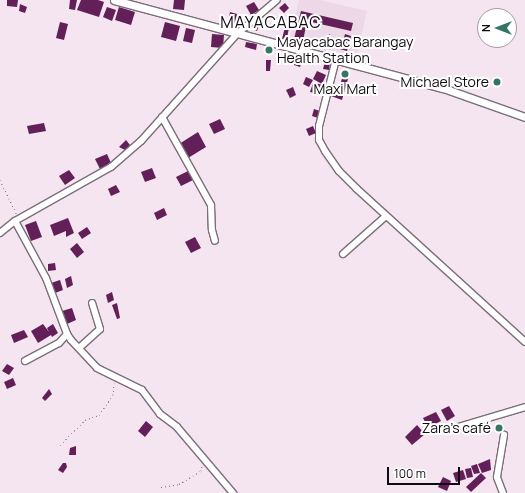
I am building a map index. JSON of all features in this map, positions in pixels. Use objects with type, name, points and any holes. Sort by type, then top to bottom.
[{"type":"main road","points":[[114,0],[443,88],[525,117]]},
{"type":"street","points":[[0,233],[17,220],[111,167],[141,141],[237,34],[277,0]]},
{"type":"street","points":[[336,59],[319,126],[319,140],[339,171],[386,216],[525,342]]},
{"type":"street","points":[[162,117],[212,205],[212,230],[215,242]]},
{"type":"street","points":[[343,254],[386,216]]},
{"type":"street","points":[[17,220],[46,278],[67,334],[97,368],[142,390],[160,414],[177,427],[233,493]]},
{"type":"street","points":[[79,348],[100,329],[92,303]]},
{"type":"street","points":[[25,361],[59,343],[67,334]]},
{"type":"street","points":[[458,427],[525,407]]},
{"type":"street","points":[[503,493],[497,477],[504,435]]},
{"type":"path","points":[[324,56],[330,32]]},
{"type":"path","points":[[0,180],[17,220]]},
{"type":"path","points":[[60,445],[85,420],[99,415],[113,395],[115,376]]},
{"type":"path","points":[[161,487],[179,484],[201,471],[202,458]]},
{"type":"shaded area","points":[[299,0],[320,0],[367,11],[357,56],[289,41]]},
{"type":"building","points":[[7,0],[18,0],[17,7],[7,6]]},
{"type":"building","points":[[70,0],[77,0],[75,10],[69,9]]},
{"type":"building","points":[[81,0],[98,0],[104,2],[99,17],[77,10]]},
{"type":"building","points":[[174,0],[185,0],[184,10],[173,9]]},
{"type":"building","points":[[254,2],[259,10],[251,15],[246,6]]},
{"type":"building","points":[[285,3],[289,8],[284,13],[279,8]]},
{"type":"building","points":[[20,4],[27,7],[25,13],[19,11]]},
{"type":"building","points":[[107,7],[116,10],[112,21],[103,17]]},
{"type":"building","points":[[119,7],[135,12],[131,25],[115,20]]},
{"type":"building","points":[[301,11],[353,23],[351,31],[307,21],[303,41],[294,39]]},
{"type":"building","points":[[230,12],[237,14],[235,24],[228,22]]},
{"type":"building","points":[[253,19],[260,22],[257,31],[253,29]]},
{"type":"building","points":[[60,22],[68,24],[64,40],[56,38]]},
{"type":"building","points":[[165,22],[180,26],[176,41],[161,37]]},
{"type":"building","points":[[285,27],[289,28],[287,38],[282,39]]},
{"type":"building","points":[[186,28],[195,30],[192,43],[183,41]]},
{"type":"building","points":[[212,34],[224,35],[223,48],[211,47]]},
{"type":"building","points":[[345,34],[351,36],[347,51],[336,48],[338,40],[343,41]]},
{"type":"building","points":[[246,42],[257,44],[256,50],[245,47]]},
{"type":"building","name":"Mayacabac Barangay Health Station","points":[[267,46],[274,48],[271,54],[265,52]]},
{"type":"building","points":[[297,57],[303,58],[300,67],[294,65]]},
{"type":"building","points":[[266,60],[271,60],[270,71],[266,71]]},
{"type":"building","points":[[325,62],[330,63],[329,70],[323,69]]},
{"type":"building","points":[[317,71],[326,75],[322,84],[313,79]]},
{"type":"building","points":[[344,71],[350,72],[342,100],[331,96],[332,92],[338,93]]},
{"type":"building","points":[[306,77],[313,80],[309,87],[303,84]]},
{"type":"building","points":[[313,83],[324,85],[322,95],[310,92]]},
{"type":"building","points":[[293,87],[296,95],[290,98],[286,90]]},
{"type":"building","points":[[314,109],[320,111],[318,118],[312,116]]},
{"type":"building","points":[[220,119],[225,129],[214,134],[209,124]]},
{"type":"building","points":[[44,123],[46,131],[29,134],[27,126]]},
{"type":"building","points":[[313,126],[316,133],[309,136],[306,129]]},
{"type":"building","points":[[198,132],[206,147],[188,158],[179,144]]},
{"type":"building","points":[[126,140],[130,145],[125,150],[119,147]]},
{"type":"building","points":[[107,154],[111,163],[100,169],[95,159]]},
{"type":"building","points":[[152,168],[156,178],[145,182],[141,172]]},
{"type":"building","points":[[69,170],[75,178],[65,185],[59,176]]},
{"type":"building","points":[[188,171],[193,180],[181,186],[176,177]]},
{"type":"building","points":[[116,185],[120,192],[111,196],[108,189]]},
{"type":"building","points":[[164,208],[167,215],[157,220],[154,213]]},
{"type":"building","points":[[68,218],[74,233],[66,237],[66,231],[54,236],[50,225]]},
{"type":"building","points":[[36,221],[42,237],[31,241],[25,225]]},
{"type":"building","points":[[87,227],[91,233],[82,239],[78,233]]},
{"type":"building","points":[[195,237],[201,248],[191,253],[185,242]]},
{"type":"building","points":[[77,243],[84,252],[77,258],[70,249]]},
{"type":"building","points":[[55,263],[56,270],[48,271],[48,264]]},
{"type":"building","points":[[71,276],[73,285],[67,288],[65,279]]},
{"type":"building","points":[[60,280],[63,290],[55,293],[51,283]]},
{"type":"building","points":[[112,292],[114,300],[108,303],[106,295]]},
{"type":"building","points":[[117,303],[120,318],[117,319],[112,305]]},
{"type":"building","points":[[72,308],[76,320],[67,324],[62,311]]},
{"type":"building","points":[[43,324],[49,332],[47,328],[53,324],[58,333],[52,337],[51,335],[38,343],[31,331]]},
{"type":"building","points":[[24,330],[28,337],[14,343],[11,335]]},
{"type":"building","points":[[7,364],[14,368],[9,375],[2,371]]},
{"type":"building","points":[[13,378],[16,385],[7,389],[4,382]]},
{"type":"building","points":[[49,389],[52,394],[45,401],[42,398]]},
{"type":"building","points":[[449,406],[455,416],[447,421],[441,410]]},
{"type":"building","points":[[436,412],[441,421],[428,428],[423,418]]},
{"type":"building","points":[[146,421],[153,427],[145,437],[138,431]]},
{"type":"building","points":[[417,425],[425,434],[412,445],[405,437]]},
{"type":"building","points":[[76,446],[76,455],[69,455],[70,448]]},
{"type":"building","points":[[490,459],[491,470],[482,473],[478,464]]},
{"type":"building","points":[[63,463],[66,463],[67,467],[63,473],[58,470]]},
{"type":"building","points":[[477,464],[480,473],[474,474],[471,466]]},
{"type":"building","points":[[471,468],[473,477],[467,478],[465,469]]},
{"type":"building","points":[[463,470],[466,479],[456,482],[453,473]]},
{"type":"building","points":[[481,473],[486,478],[471,492],[466,487]]},
{"type":"building","points":[[443,477],[451,481],[447,491],[438,487]]},
{"type":"place","name":"Mayacabac Barangay Health Station","points":[[269,50]]},
{"type":"place","name":"Maxi Mart","points":[[345,74]]},
{"type":"place","name":"Michael Store","points":[[497,82]]},
{"type":"place","name":"Zara's café","points":[[499,428]]},
{"type":"district","name":"MAYACABAC","points":[[271,22]]}]
